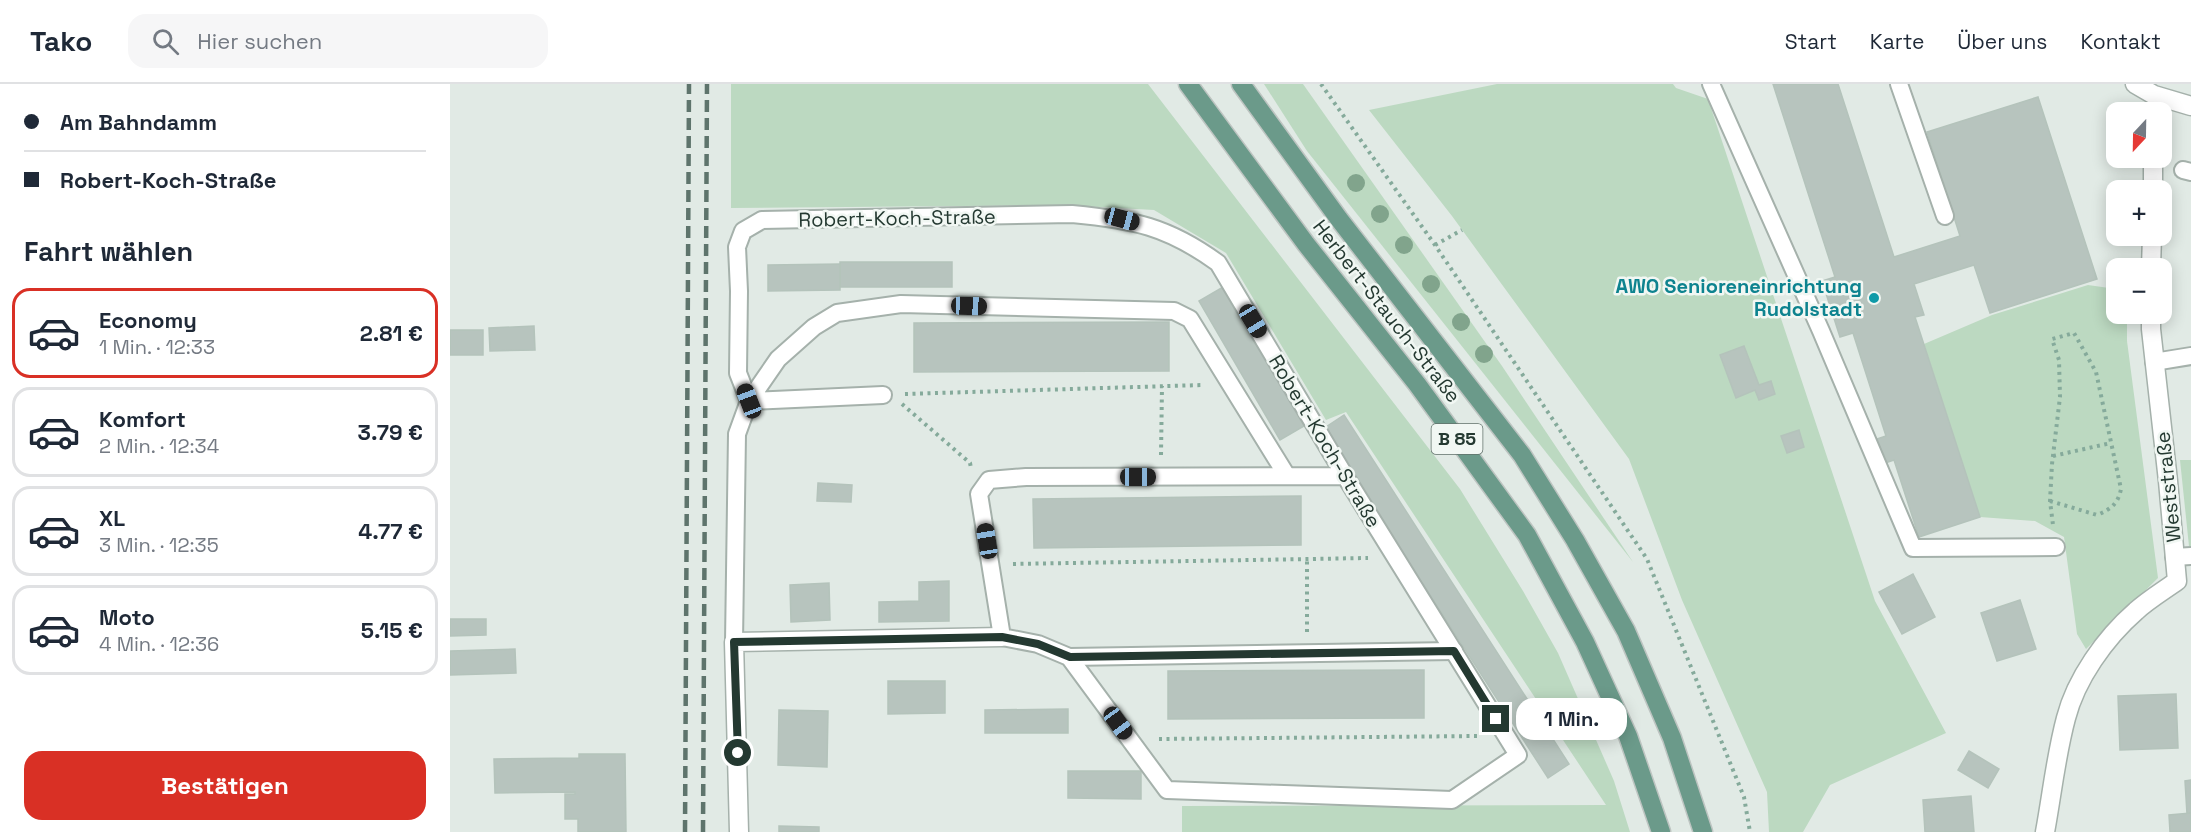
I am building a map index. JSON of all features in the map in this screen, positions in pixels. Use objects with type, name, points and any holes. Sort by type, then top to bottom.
[{"type":"main road","name":"Herbert-Stauch-Straße","points":[[1188,84],[1306,244],[1417,384],[1527,535],[1590,652],[1628,736],[1661,832]]},
{"type":"main road","name":"Herbert-Stauch-Straße","points":[[1241,84],[1339,219],[1522,455],[1575,540],[1626,631],[1672,738],[1703,832]]},
{"type":"street","points":[[2135,84],[2152,102]]},
{"type":"street","points":[[2172,105],[2191,106]]},
{"type":"street","name":"Weststraße","points":[[2045,832],[2066,718],[2080,682],[2106,643],[2135,611],[2177,581],[2183,556],[2168,481],[2152,324]]},
{"type":"street","points":[[739,832],[734,642],[1002,637]]},
{"type":"lane","points":[[1711,84],[1821,331],[1913,548],[2056,547]]},
{"type":"lane","points":[[1899,84],[1945,216]]},
{"type":"lane","name":"Robert-Koch-Straße","points":[[749,401],[738,373],[737,247],[743,231],[762,220],[1072,214],[1122,219],[1161,230],[1194,246],[1218,263],[1345,476],[1518,755],[1452,800],[1167,790],[1070,657]]},
{"type":"lane","points":[[734,642],[737,434],[749,401],[778,359],[814,327],[837,313],[901,304],[1174,311],[1190,319],[1287,476]]},
{"type":"lane","points":[[2154,363],[2191,356]]},
{"type":"lane","points":[[749,401],[883,394]]},
{"type":"lane","points":[[1345,476],[1026,477],[989,480],[979,494],[1002,637],[1038,644],[1070,657],[1454,651]]},
{"type":"path","points":[[1321,84],[1435,245],[1647,559],[1744,797],[1750,832]]},
{"type":"path","points":[[1435,245],[1462,230]]},
{"type":"path","points":[[2050,501],[2097,515],[2110,509],[2118,501],[2121,489],[2096,372],[2074,333],[2052,339],[2059,360],[2060,397],[2050,501],[2056,547]]},
{"type":"path","points":[[883,394],[1230,384]]},
{"type":"path","points":[[1161,476],[1162,386]]},
{"type":"path","points":[[883,394],[892,395],[970,463],[979,494]]},
{"type":"path","points":[[2053,456],[2111,443]]},
{"type":"path","points":[[991,565],[1396,557]]},
{"type":"path","points":[[1306,653],[1307,559]]},
{"type":"path","points":[[1130,740],[1506,736]]},
{"type":"green space","points":[[731,84],[1148,84],[1460,489],[1558,653],[1614,781],[1630,832],[1182,832],[1182,806],[1606,805],[1346,412],[1326,420],[1226,253],[1154,210],[1063,205],[731,208]]},
{"type":"green space","points":[[1264,84],[1303,84],[1502,366],[1633,562],[1307,151]]},
{"type":"green space","points":[[1497,84],[1673,84],[1676,88],[1708,99],[1875,601],[1946,733],[1830,785],[1803,832],[1769,832],[1767,792],[1682,600],[1629,459],[1452,216],[1369,110]]},
{"type":"green space","points":[[2088,285],[2106,288],[2106,324],[2127,324],[2127,341],[2158,578],[2086,649],[2077,634],[2064,537],[2035,521],[1980,517],[1924,344],[1992,315]]},
{"type":"green space","points":[[2180,460],[2191,460],[2191,546],[2189,546]]},
{"type":"building","name":"AWO Senioreneinrichtung Rudolstadt","points":[[1773,84],[1838,84],[1894,257],[1960,236],[1927,132],[2038,97],[2097,279],[1990,313],[1974,265],[1914,284],[1924,315],[1915,317],[1980,517],[1919,537],[1894,460],[1882,464],[1874,440],[1886,436],[1853,333],[1840,337],[1822,281],[1835,277]]},
{"type":"building","points":[[840,262],[952,262],[952,287],[840,287]]},
{"type":"building","points":[[840,264],[840,290],[768,291],[768,265]]},
{"type":"building","points":[[1223,287],[1304,426],[1280,440],[1199,301]]},
{"type":"building","points":[[1169,322],[1169,371],[914,372],[914,323]]},
{"type":"building","points":[[534,326],[535,350],[490,351],[489,328]]},
{"type":"building","points":[[450,330],[483,330],[483,355],[450,355]]},
{"type":"building","points":[[1744,346],[1759,385],[1771,381],[1775,394],[1759,400],[1755,390],[1736,398],[1720,355]]},
{"type":"building","points":[[1344,415],[1569,764],[1548,778],[1323,429]]},
{"type":"building","points":[[1799,430],[1804,447],[1787,453],[1781,436]]},
{"type":"building","points":[[818,483],[852,485],[851,502],[817,501]]},
{"type":"building","points":[[1301,496],[1301,545],[1034,548],[1033,499]]},
{"type":"building","points":[[1913,574],[1935,617],[1902,634],[1879,592]]},
{"type":"building","points":[[949,581],[949,621],[879,622],[879,602],[919,601],[919,582]]},
{"type":"building","points":[[829,583],[830,620],[791,622],[790,585]]},
{"type":"building","points":[[2020,600],[2036,649],[1997,661],[1981,613]]},
{"type":"building","points":[[450,619],[486,619],[486,635],[450,636]]},
{"type":"building","points":[[515,649],[516,673],[450,675],[450,651]]},
{"type":"building","points":[[1424,670],[1424,718],[1168,719],[1168,671]]},
{"type":"building","points":[[888,681],[945,681],[945,713],[888,714]]},
{"type":"building","points":[[2176,694],[2178,748],[2120,750],[2118,696]]},
{"type":"building","points":[[1068,709],[1068,733],[985,733],[985,710]]},
{"type":"building","points":[[779,710],[828,711],[827,767],[778,765]]},
{"type":"building","points":[[1969,751],[1999,769],[1988,788],[1958,770]]},
{"type":"building","points":[[579,754],[625,754],[626,832],[578,832],[578,819],[565,819],[565,794],[575,794],[575,792],[495,793],[494,759],[579,758]]},
{"type":"building","points":[[1068,771],[1141,771],[1141,799],[1068,798]]},
{"type":"building","points":[[2191,780],[2191,813],[2187,814],[2185,781]]},
{"type":"building","points":[[1971,796],[1974,832],[1925,832],[1923,800]]},
{"type":"building","points":[[2191,813],[2191,832],[2170,832],[2169,815]]},
{"type":"building","points":[[779,826],[819,827],[819,832],[779,832]]},
{"type":"railway","points":[[685,832],[689,84]]},
{"type":"railway","points":[[703,832],[707,84]]},
{"type":"place","name":"AWO Senioreneinrichtung Rudolstadt","points":[[1874,298]]},
{"type":"route","points":[[738,753],[734,642],[1002,637],[1038,644],[1070,657],[1454,651],[1496,719]]}]
